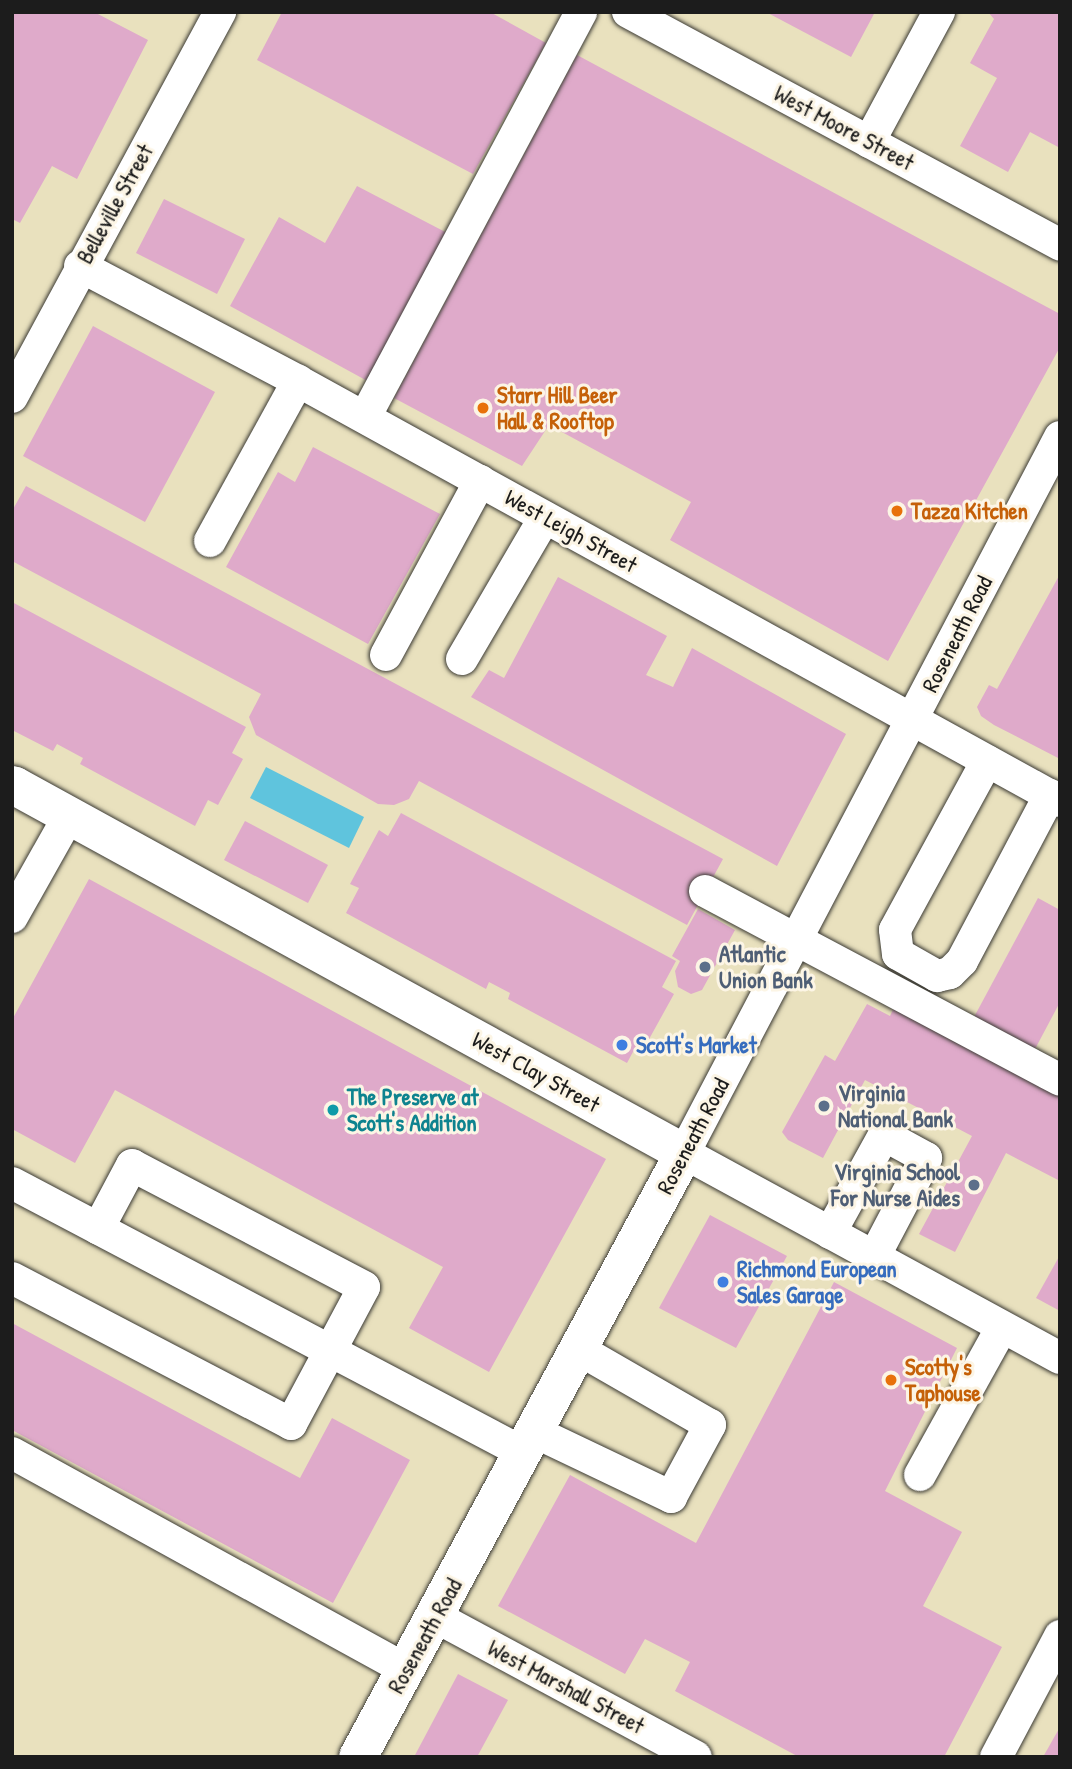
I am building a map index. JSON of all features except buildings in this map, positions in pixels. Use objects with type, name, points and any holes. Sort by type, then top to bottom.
[{"type":"main road","name":"West Clay Street","points":[[13,785],[684,1153]]},
{"type":"main road","name":"Roseneath Road","points":[[358,1757],[436,1617],[684,1153]]},
{"type":"street","name":"Belleville Street","points":[[12,397],[80,266],[220,12]]},
{"type":"street","points":[[365,417],[581,12]]},
{"type":"street","name":"West Moore Street","points":[[628,12],[1060,244]]},
{"type":"street","points":[[869,142],[939,12]]},
{"type":"street","name":"West Leigh Street","points":[[80,266],[365,417],[1055,798]]},
{"type":"street","points":[[210,541],[299,381]]},
{"type":"street","name":"Roseneath Road","points":[[684,1153],[1060,438]]},
{"type":"street","points":[[386,655],[480,481]]},
{"type":"street","points":[[462,659],[545,517]]},
{"type":"street","points":[[987,761],[895,930],[898,954],[937,976],[950,974],[962,961],[1055,798]]},
{"type":"street","points":[[12,917],[69,816]]},
{"type":"street","points":[[705,891],[796,942],[1060,1080]]},
{"type":"street","points":[[830,1233],[884,1135],[926,1157],[874,1257]]},
{"type":"street","name":"West Clay Street","points":[[684,1153],[1060,1358]]},
{"type":"street","points":[[12,1278],[291,1424],[364,1287],[132,1165],[98,1228]]},
{"type":"street","points":[[14,1187],[98,1228],[330,1351],[529,1443],[671,1497],[710,1425],[578,1349]]},
{"type":"street","points":[[920,1475],[1002,1327]]},
{"type":"street","points":[[12,1453],[406,1670]]},
{"type":"street","name":"West Marshall Street","points":[[436,1617],[695,1757]]},
{"type":"street","points":[[996,1757],[1060,1636]]},
{"type":"water","points":[[266,767],[364,817],[349,848],[250,798]]},
{"type":"place","name":"Starr Hill Beer Hall & Rooftop","points":[[483,408]]},
{"type":"place","name":"Tazza Kitchen","points":[[897,511]]},
{"type":"place","name":"Atlantic Union Bank","points":[[705,967]]},
{"type":"place","name":"Scott's Market","points":[[622,1045]]},
{"type":"place","name":"Virginia National Bank","points":[[824,1106]]},
{"type":"place","name":"The Preserve at Scott's Addition","points":[[333,1110]]},
{"type":"place","name":"Virginia School For Nurse Aides","points":[[974,1185]]},
{"type":"place","name":"Richmond European Sales Garage","points":[[723,1282]]},
{"type":"place","name":"Scotty's Taphouse","points":[[891,1380]]}]
